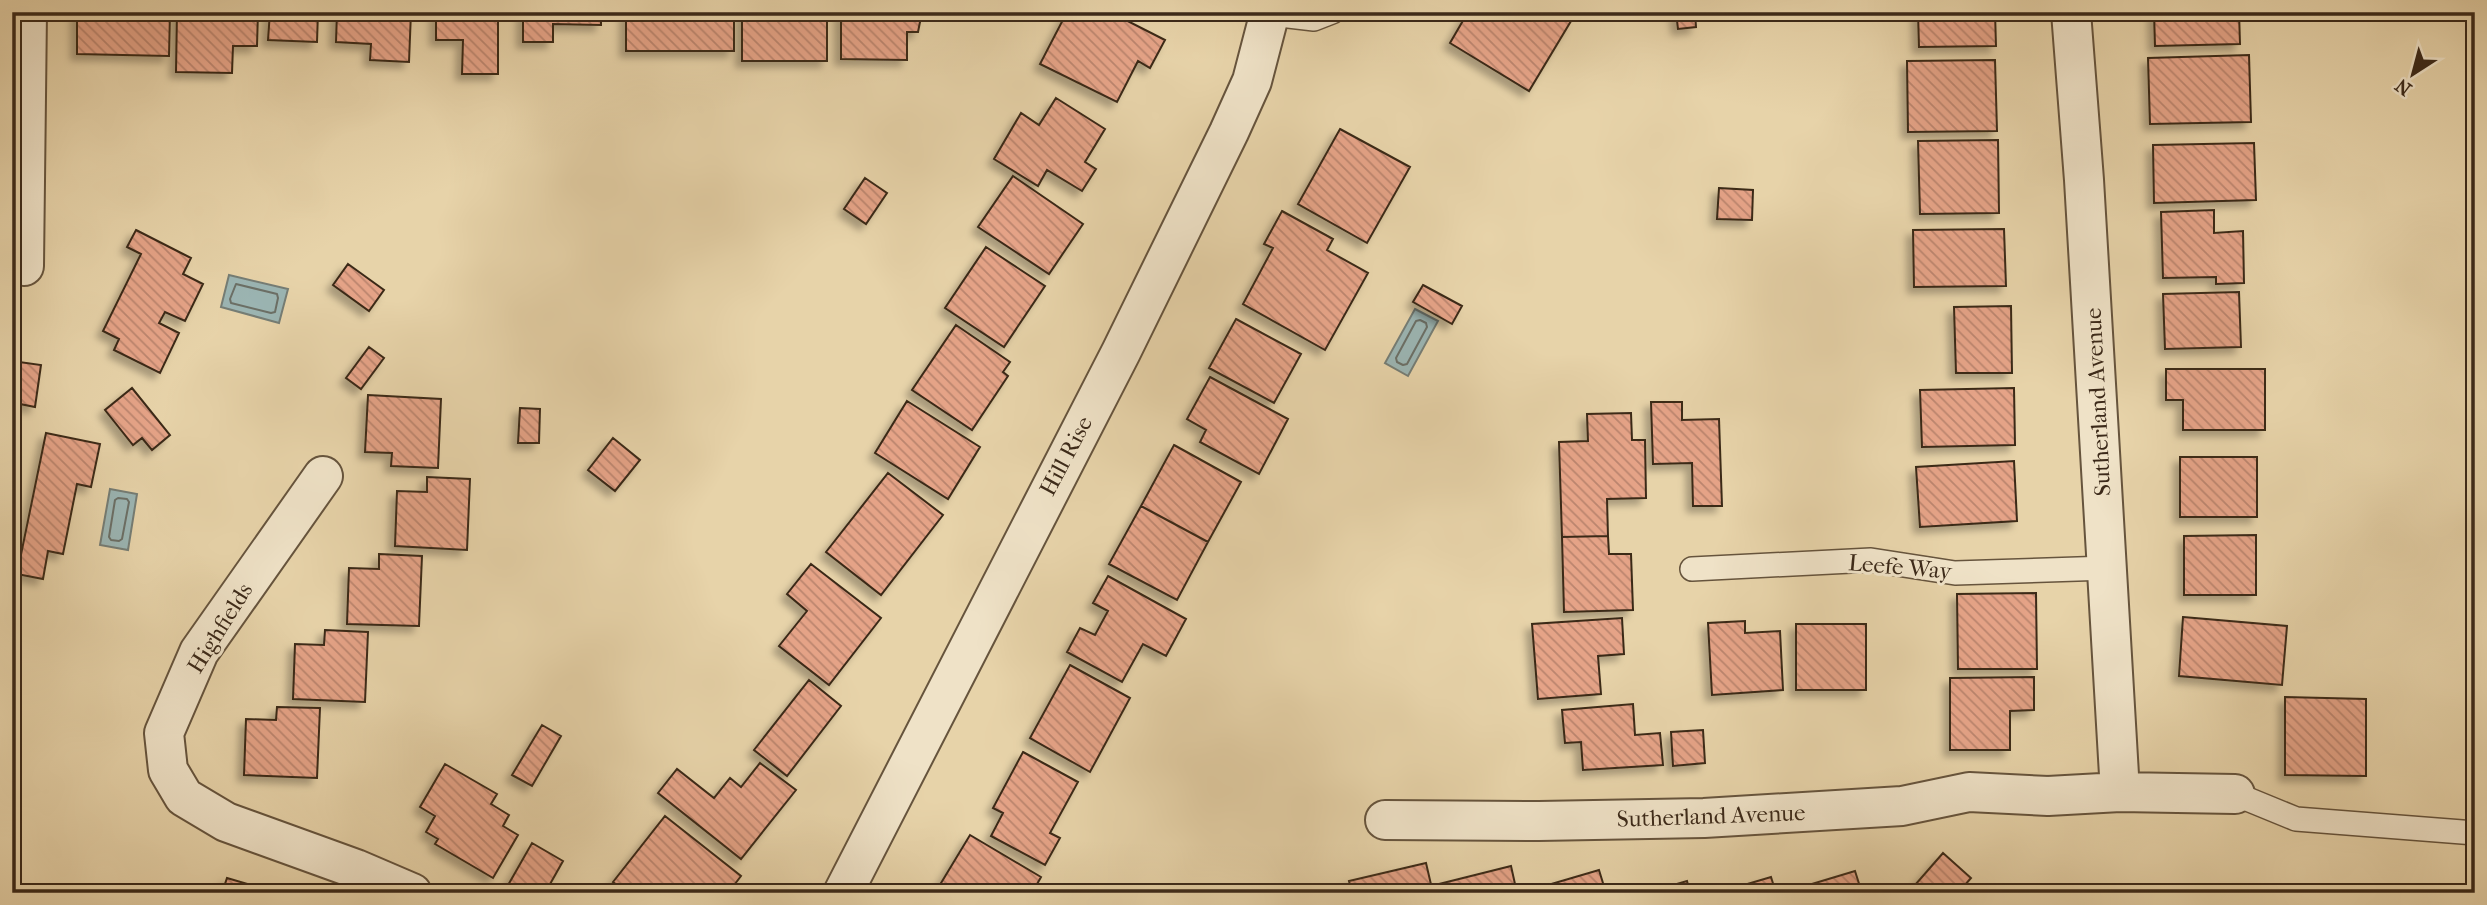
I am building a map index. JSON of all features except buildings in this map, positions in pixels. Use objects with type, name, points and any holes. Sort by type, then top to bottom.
[{"type":"street","points":[[24,266],[27,12]]},
{"type":"street","name":"Sutherland Avenue","points":[[2071,12],[2084,180],[2120,792]]},
{"type":"street","name":"Hill Rise","points":[[843,893],[1121,352],[1223,145],[1252,80],[1270,13]]},
{"type":"street","name":"Highfields","points":[[323,475],[199,652],[163,733],[168,770],[184,797],[226,822],[356,869],[412,893]]},
{"type":"street","name":"Sutherland Avenue","points":[[1385,820],[1704,818],[1902,806],[1969,792],[2048,796],[2120,792],[2235,794]]},
{"type":"lane","points":[[1270,13],[1314,19],[1332,12]]},
{"type":"lane","name":"Leefe Way","points":[[1692,569],[1871,560],[1955,573],[2108,568]]},
{"type":"lane","points":[[2235,794],[2296,819],[2475,833]]},
{"type":"water","points":[[229,275],[288,289],[279,323],[221,307]]},
{"type":"water","points":[[1415,309],[1438,321],[1408,376],[1385,363]]},
{"type":"water","points":[[110,489],[137,494],[128,550],[100,545]]}]
